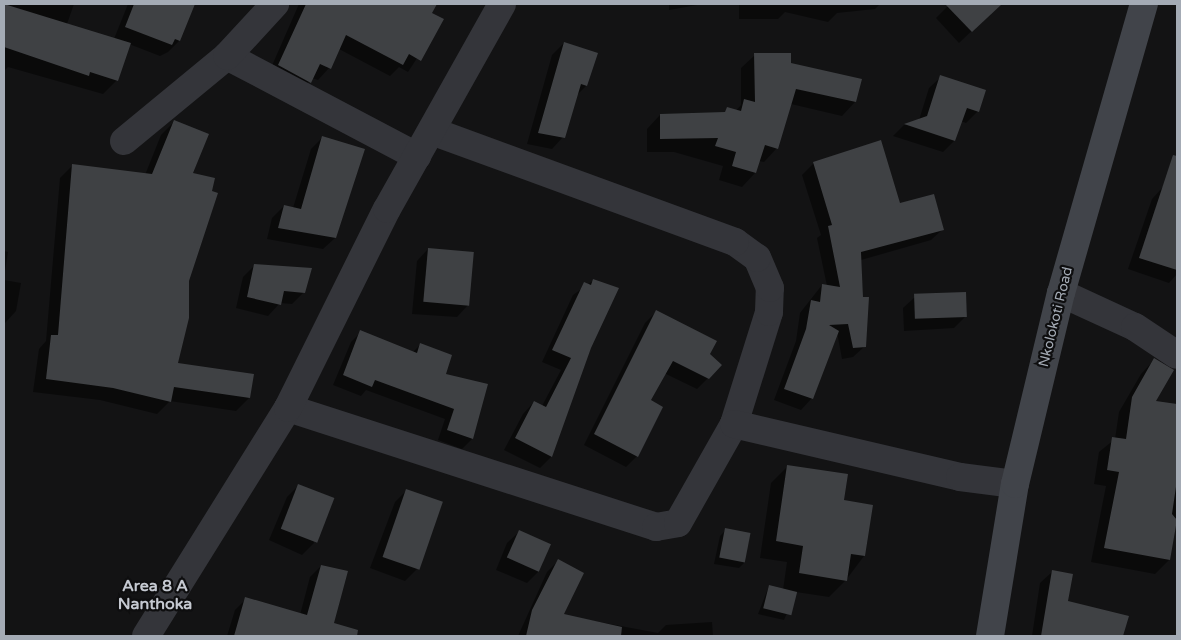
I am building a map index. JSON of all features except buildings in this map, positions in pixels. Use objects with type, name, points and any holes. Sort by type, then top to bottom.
[{"type":"main road","name":"Nkolokoti Road","points":[[990,636],[1015,484],[1061,293],[1144,4]]},
{"type":"street","points":[[124,141],[227,56],[275,4]]},
{"type":"street","points":[[146,636],[288,408],[417,156],[502,4]]},
{"type":"street","points":[[227,56],[417,156]]},
{"type":"street","points":[[288,408],[656,528],[678,523],[734,424],[769,312],[770,288],[757,258],[735,242],[432,131]]},
{"type":"street","points":[[1061,293],[1134,327],[1177,355]]},
{"type":"street","points":[[734,424],[960,477],[1015,484]]},
{"type":"district","name":"Area 8 A Nanthoka","points":[[155,595]]}]
